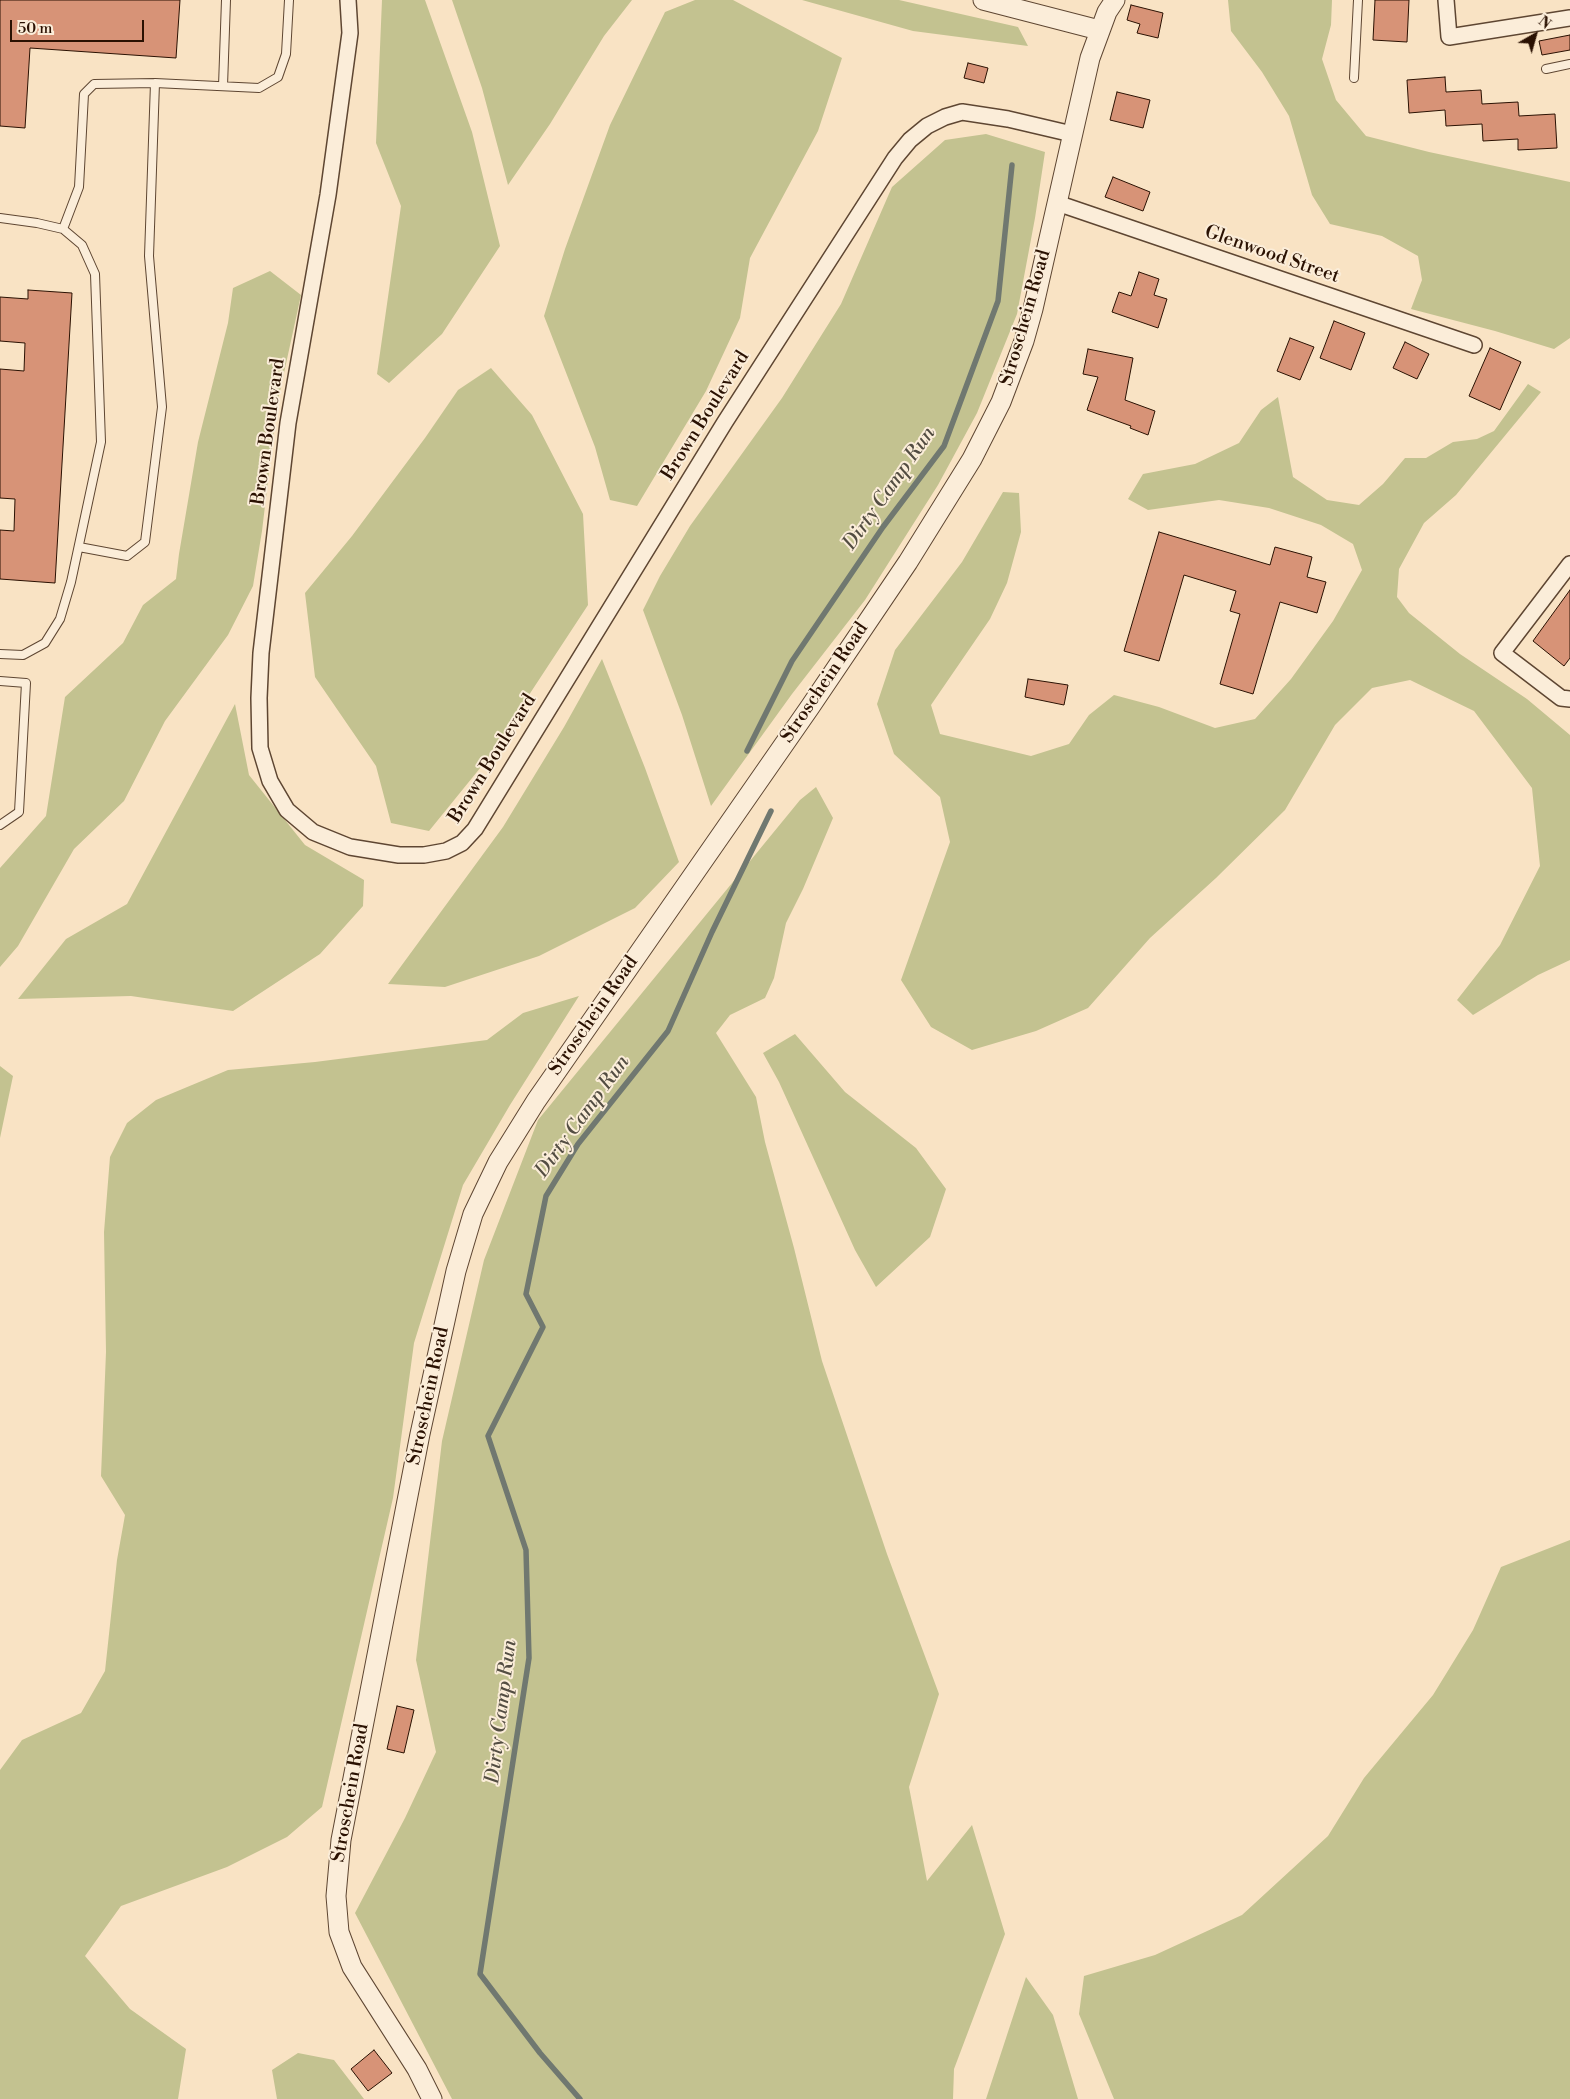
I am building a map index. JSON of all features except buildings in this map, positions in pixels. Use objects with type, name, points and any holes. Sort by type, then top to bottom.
[{"type":"street","name":"Brown Boulevard","points":[[348,0],[350,33],[328,195],[288,423],[262,653],[259,698],[260,748],[270,781],[287,810],[313,832],[350,847],[399,855],[431,854],[446,851],[462,843],[475,829],[725,422],[896,158],[910,140],[927,126],[945,117],[962,112],[1001,118],[1072,134]]},
{"type":"street","points":[[983,0],[1099,30]]},
{"type":"street","name":"Stroschein Road","points":[[432,2099],[417,2069],[352,1967],[339,1932],[336,1896],[341,1840],[420,1434],[456,1271],[474,1214],[498,1162],[536,1101],[816,699],[908,562],[972,459],[1001,402],[1019,354],[1032,309],[1086,70],[1099,30],[1115,0]]},
{"type":"street","points":[[1446,0],[1449,37],[1570,18]]},
{"type":"street","name":"Glenwood Street","points":[[1057,203],[1474,345]]},
{"type":"street","points":[[1570,564],[1502,654],[1561,698],[1570,699]]},
{"type":"lane","points":[[223,86],[226,0]]},
{"type":"lane","points":[[63,229],[79,187],[84,94],[94,84],[155,83],[259,88],[278,78],[286,54],[290,0]]},
{"type":"lane","points":[[1354,78],[1358,0]]},
{"type":"lane","points":[[1546,69],[1570,64]]},
{"type":"lane","points":[[79,547],[127,556],[145,542],[162,407],[149,256],[155,83]]},
{"type":"lane","points":[[0,218],[63,229],[82,245],[94,274],[101,442],[79,547],[60,619],[45,643],[23,655],[0,654]]},
{"type":"lane","points":[[0,681],[26,683],[19,812],[0,825]]},
{"type":"shaded area","points":[[382,0],[425,0],[472,132],[500,246],[442,334],[389,383],[377,374],[401,206],[376,143]]},
{"type":"shaded area","points":[[452,0],[632,0],[604,36],[550,124],[508,185],[482,88]]},
{"type":"shaded area","points":[[695,0],[733,0],[842,58],[818,131],[750,258],[740,318],[706,391],[637,506],[610,500],[595,447],[544,316],[565,249],[610,125],[665,12]]},
{"type":"shaded area","points":[[802,0],[899,0],[1018,27],[1028,46],[913,31]]},
{"type":"shaded area","points":[[1228,0],[1332,0],[1331,25],[1322,59],[1336,100],[1366,136],[1429,152],[1570,182],[1570,338],[1554,349],[1411,309],[1422,280],[1418,256],[1382,236],[1330,224],[1312,195],[1289,116],[1262,72],[1231,31]]},
{"type":"shaded area","points":[[986,134],[1045,152],[1017,314],[977,413],[938,485],[865,600],[792,694],[711,806],[682,715],[643,610],[660,576],[690,526],[782,398],[841,304],[892,187],[945,140]]},
{"type":"shaded area","points":[[270,271],[301,295],[277,405],[262,531],[253,586],[228,635],[165,721],[124,801],[74,849],[18,946],[0,967],[0,868],[46,816],[65,697],[123,643],[143,605],[176,579],[198,442],[228,323],[233,288]]},
{"type":"shaded area","points":[[491,368],[532,415],[583,514],[588,605],[485,762],[429,831],[391,823],[376,766],[315,677],[305,593],[352,536],[458,390]]},
{"type":"shaded area","points":[[1528,384],[1541,392],[1456,495],[1424,523],[1399,569],[1397,597],[1409,613],[1460,654],[1527,699],[1570,735],[1570,960],[1538,975],[1473,1015],[1457,1000],[1500,945],[1540,866],[1532,788],[1474,711],[1410,680],[1372,688],[1335,725],[1285,810],[1216,878],[1150,938],[1088,1008],[1036,1031],[972,1050],[931,1027],[901,980],[950,842],[940,797],[894,754],[877,704],[895,650],[962,562],[1003,492],[1019,493],[1021,532],[1007,583],[990,619],[931,705],[940,734],[1031,756],[1069,744],[1089,715],[1114,695],[1159,707],[1215,728],[1255,719],[1291,679],[1333,621],[1362,570],[1353,544],[1321,525],[1269,508],[1219,500],[1148,510],[1128,499],[1143,474],[1195,464],[1239,443],[1261,410],[1278,397],[1293,477],[1327,500],[1359,505],[1383,484],[1405,458],[1426,458],[1453,442],[1477,439],[1494,431]]},
{"type":"shaded area","points":[[602,659],[645,768],[679,862],[635,908],[539,956],[445,987],[388,984],[503,827],[564,727]]},
{"type":"shaded area","points":[[235,704],[249,775],[305,845],[364,880],[363,906],[320,954],[233,1011],[131,996],[18,999],[66,939],[127,904]]},
{"type":"shaded area","points":[[816,787],[833,818],[803,889],[786,923],[774,978],[765,998],[730,1015],[716,1033],[756,1097],[765,1142],[822,1361],[887,1554],[939,1694],[909,1787],[927,1881],[972,1825],[1005,1934],[954,2069],[953,2099],[452,2099],[355,1913],[405,1818],[436,1752],[416,1660],[442,1441],[484,1260],[538,1120],[800,800]]},
{"type":"shaded area","points":[[579,996],[510,1105],[463,1185],[414,1343],[393,1498],[322,1807],[287,1837],[227,1867],[121,1906],[85,1956],[130,2009],[186,2049],[178,2099],[0,2099],[0,1770],[22,1740],[81,1713],[105,1671],[117,1560],[125,1515],[101,1476],[106,1352],[104,1232],[110,1157],[127,1123],[156,1100],[228,1070],[315,1062],[487,1040],[523,1013]]},
{"type":"shaded area","points":[[795,1034],[845,1092],[916,1148],[946,1189],[930,1237],[876,1287],[855,1250],[779,1082],[763,1053]]},
{"type":"shaded area","points":[[0,1066],[13,1076],[0,1138]]},
{"type":"shaded area","points":[[1570,1540],[1570,2099],[1114,2099],[1079,2014],[1084,1976],[1155,1955],[1242,1915],[1328,1836],[1364,1778],[1433,1695],[1473,1630],[1501,1567]]},
{"type":"shaded area","points":[[1026,1977],[1053,2015],[1078,2099],[986,2099]]},
{"type":"shaded area","points":[[298,2053],[334,2060],[364,2099],[277,2099],[272,2070]]},
{"type":"waterway","name":"Dirty Camp Run","points":[[747,751],[792,661],[883,527],[944,446],[998,301],[1012,165]]},
{"type":"waterway","name":"Dirty Camp Run","points":[[580,2099],[540,2053],[480,1974],[529,1658],[526,1550],[488,1436],[543,1327],[526,1294],[546,1196],[578,1144],[668,1031],[712,932],[771,811]]}]
